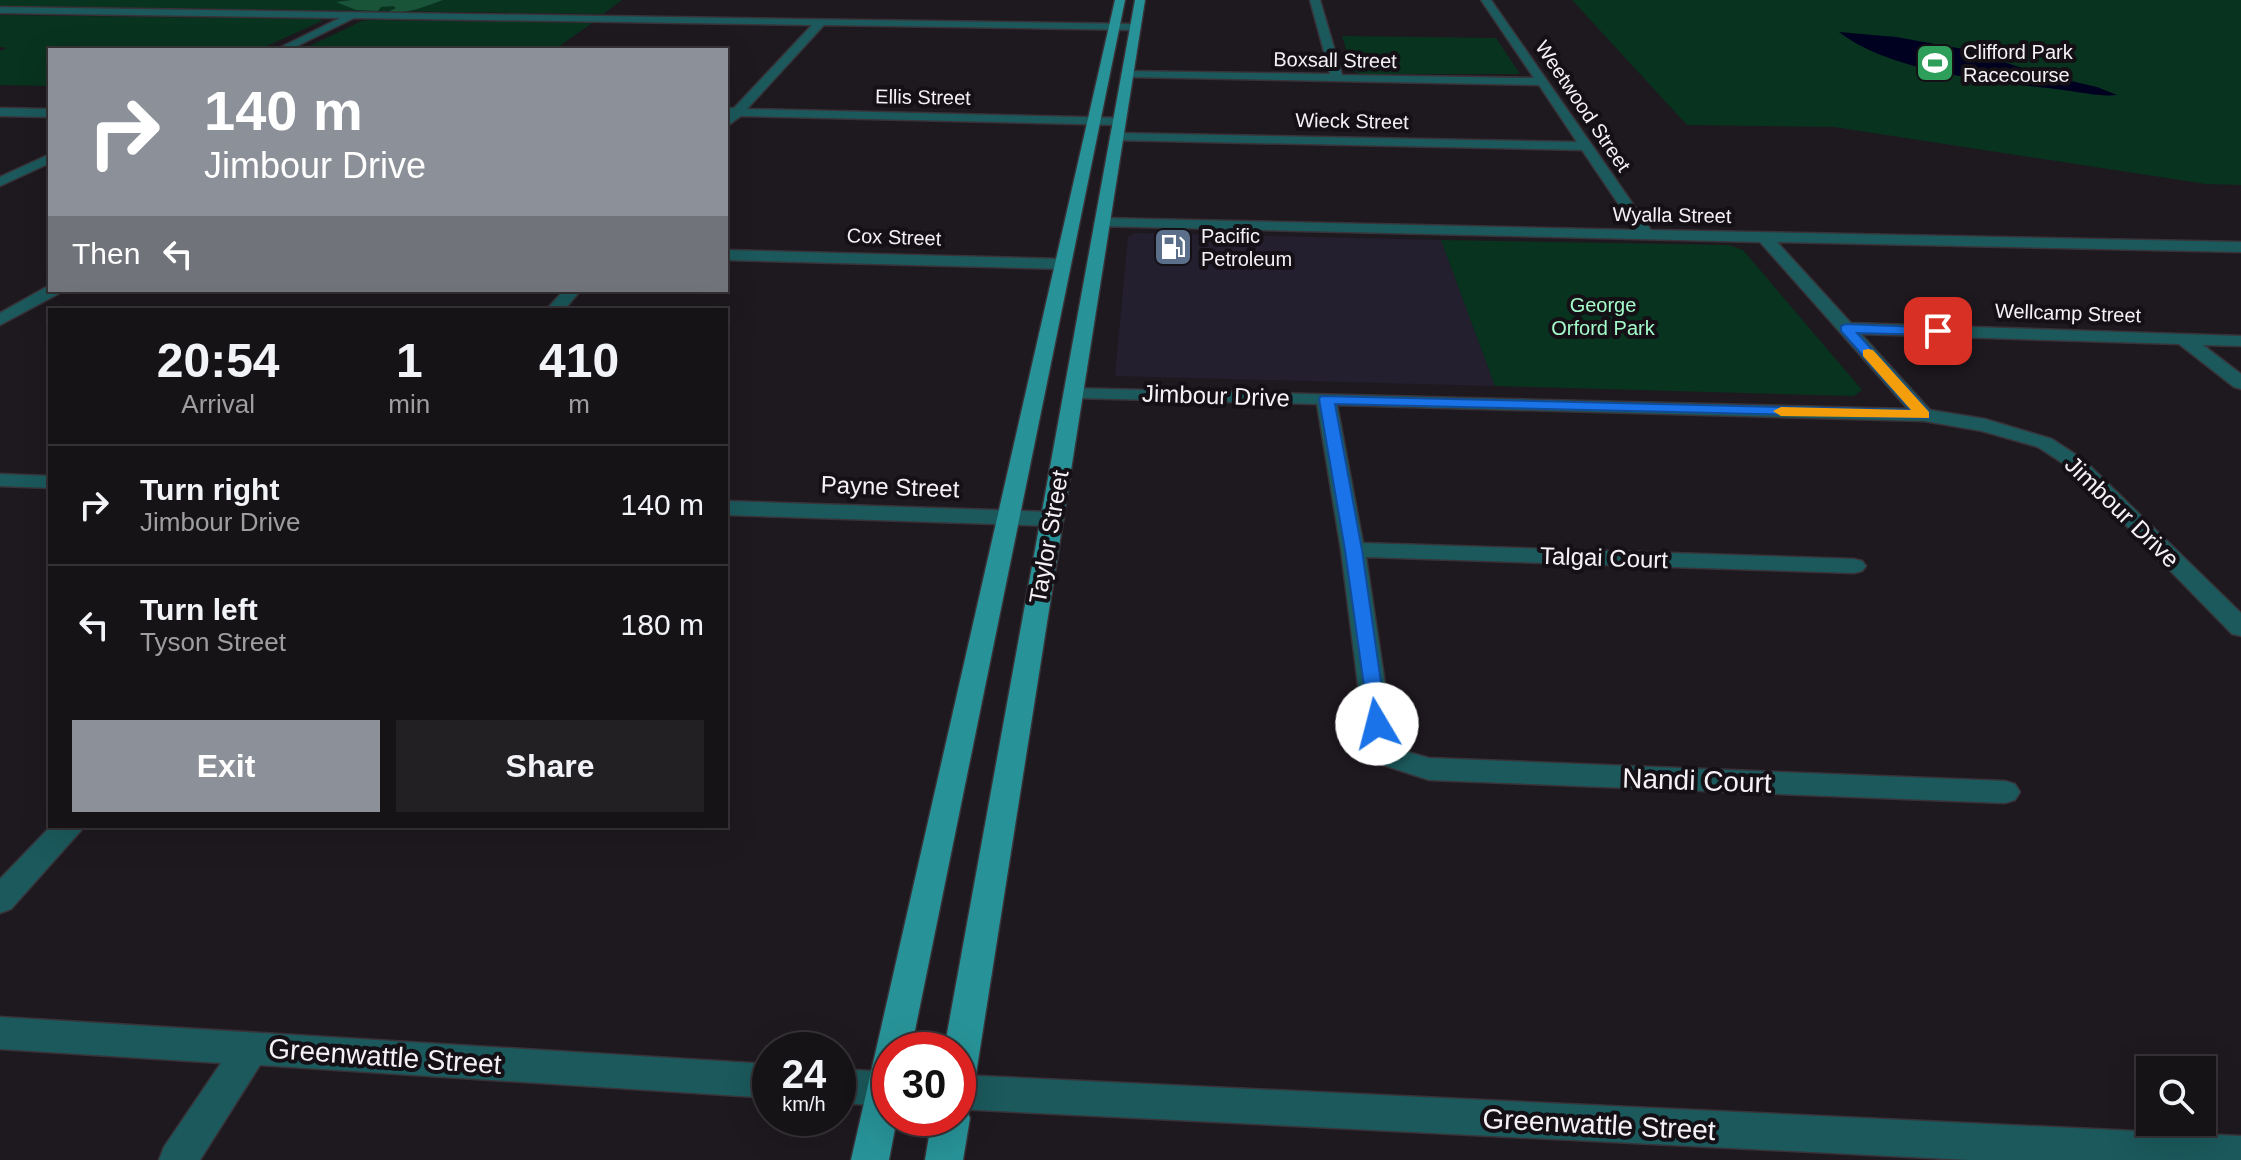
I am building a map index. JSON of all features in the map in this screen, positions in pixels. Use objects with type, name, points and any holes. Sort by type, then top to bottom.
[{"type":"main road","name":"Taylor Street","points":[[965,1032],[1127,74],[1125,27],[1120,0]]},
{"type":"main road","name":"Taylor Street","points":[[897,1032],[1061,264],[1095,120],[1125,27],[1140,0]]},
{"type":"main road","points":[[1061,264],[1075,254],[1083,228],[1102,223]]},
{"type":"main road","points":[[870,1160],[875,1136]]},
{"type":"main road","points":[[944,1160],[948,1136]]},
{"type":"street","points":[[1315,0],[1337,78]]},
{"type":"street","name":"Weetwood Street","points":[[1486,0],[1647,235]]},
{"type":"street","points":[[0,10],[1125,27]]},
{"type":"street","points":[[284,48],[355,15]]},
{"type":"street","points":[[731,112],[821,22]]},
{"type":"street","name":"Boxsall Street","points":[[1127,74],[1542,82]]},
{"type":"street","points":[[0,112],[48,113]]},
{"type":"street","name":"Ellis Street","points":[[731,112],[1095,120],[1118,129]]},
{"type":"street","name":"Wieck Street","points":[[1118,129],[1586,146]]},
{"type":"street","points":[[1,181],[48,159]]},
{"type":"street","name":"Wyalla Street","points":[[1102,223],[2241,247]]},
{"type":"street","points":[[1764,237],[1924,415]]},
{"type":"street","name":"Cox Street","points":[[728,255],[1061,264]]},
{"type":"street","points":[[0,320],[49,292]]},
{"type":"street","points":[[557,308],[571,292]]},
{"type":"street","name":"Wellcamp Street","points":[[1846,328],[2241,341]]},
{"type":"street","points":[[2183,339],[2241,383]]},
{"type":"street","name":"Jimbour Drive","points":[[1074,392],[1924,415],[1985,425],[2045,443],[2077,464],[2241,628]]},
{"type":"street","points":[[1326,399],[1353,550]]},
{"type":"street","points":[[0,480],[48,482]]},
{"type":"street","name":"Payne Street","points":[[728,508],[1053,519]]},
{"type":"street","name":"Talgai Court","points":[[1353,550],[1854,566]]},
{"type":"street","name":"Nandi Court","points":[[1353,550],[1377,724],[1390,757],[1429,769],[2005,792]]},
{"type":"street","points":[[0,900],[68,828]]},
{"type":"street","name":"Greenwattle Street","points":[[0,1033],[752,1080]]},
{"type":"street","points":[[178,1160],[252,1047]]},
{"type":"street","name":"Greenwattle Street","points":[[976,1093],[2241,1155]]},
{"type":"shaded area","points":[[1136,233],[1441,240],[1495,386],[1115,376],[1128,237]]},
{"type":"green space","points":[[0,0],[622,0],[603,14],[0,6]]},
{"type":"green space","points":[[443,0],[402,12],[388,12],[396,8],[393,6],[381,7],[378,11],[356,10],[336,2]]},
{"type":"green space","name":"Clifford Park Racecourse","points":[[1572,0],[2241,0],[2241,185],[2206,184],[1834,127],[1687,125]]},
{"type":"green space","points":[[0,15],[322,21],[262,48],[48,48],[48,86],[0,85],[0,51],[7,48],[0,47]]},
{"type":"green space","points":[[362,21],[592,23],[557,48],[305,48]]},
{"type":"green space","points":[[1342,36],[1496,38],[1520,74],[1361,74],[1353,71]]},
{"type":"green space","name":"George Orford Park","points":[[1441,240],[1729,245],[1743,250],[1862,390],[1854,396],[1495,386]]},
{"type":"water","points":[[1839,32],[1896,37],[1963,49],[2117,95],[2007,83],[1915,66],[1861,46]]},
{"type":"slow traffic","points":[[1781,411],[1924,415],[1868,353]]},
{"type":"place","name":"Clifford Park Racecourse","points":[[1935,63]]},
{"type":"place","name":"Pacific Petroleum","points":[[1173,247]]},
{"type":"route","points":[[1377,724],[1353,550],[1326,399],[1924,415],[1846,328],[1938,331]]}]
